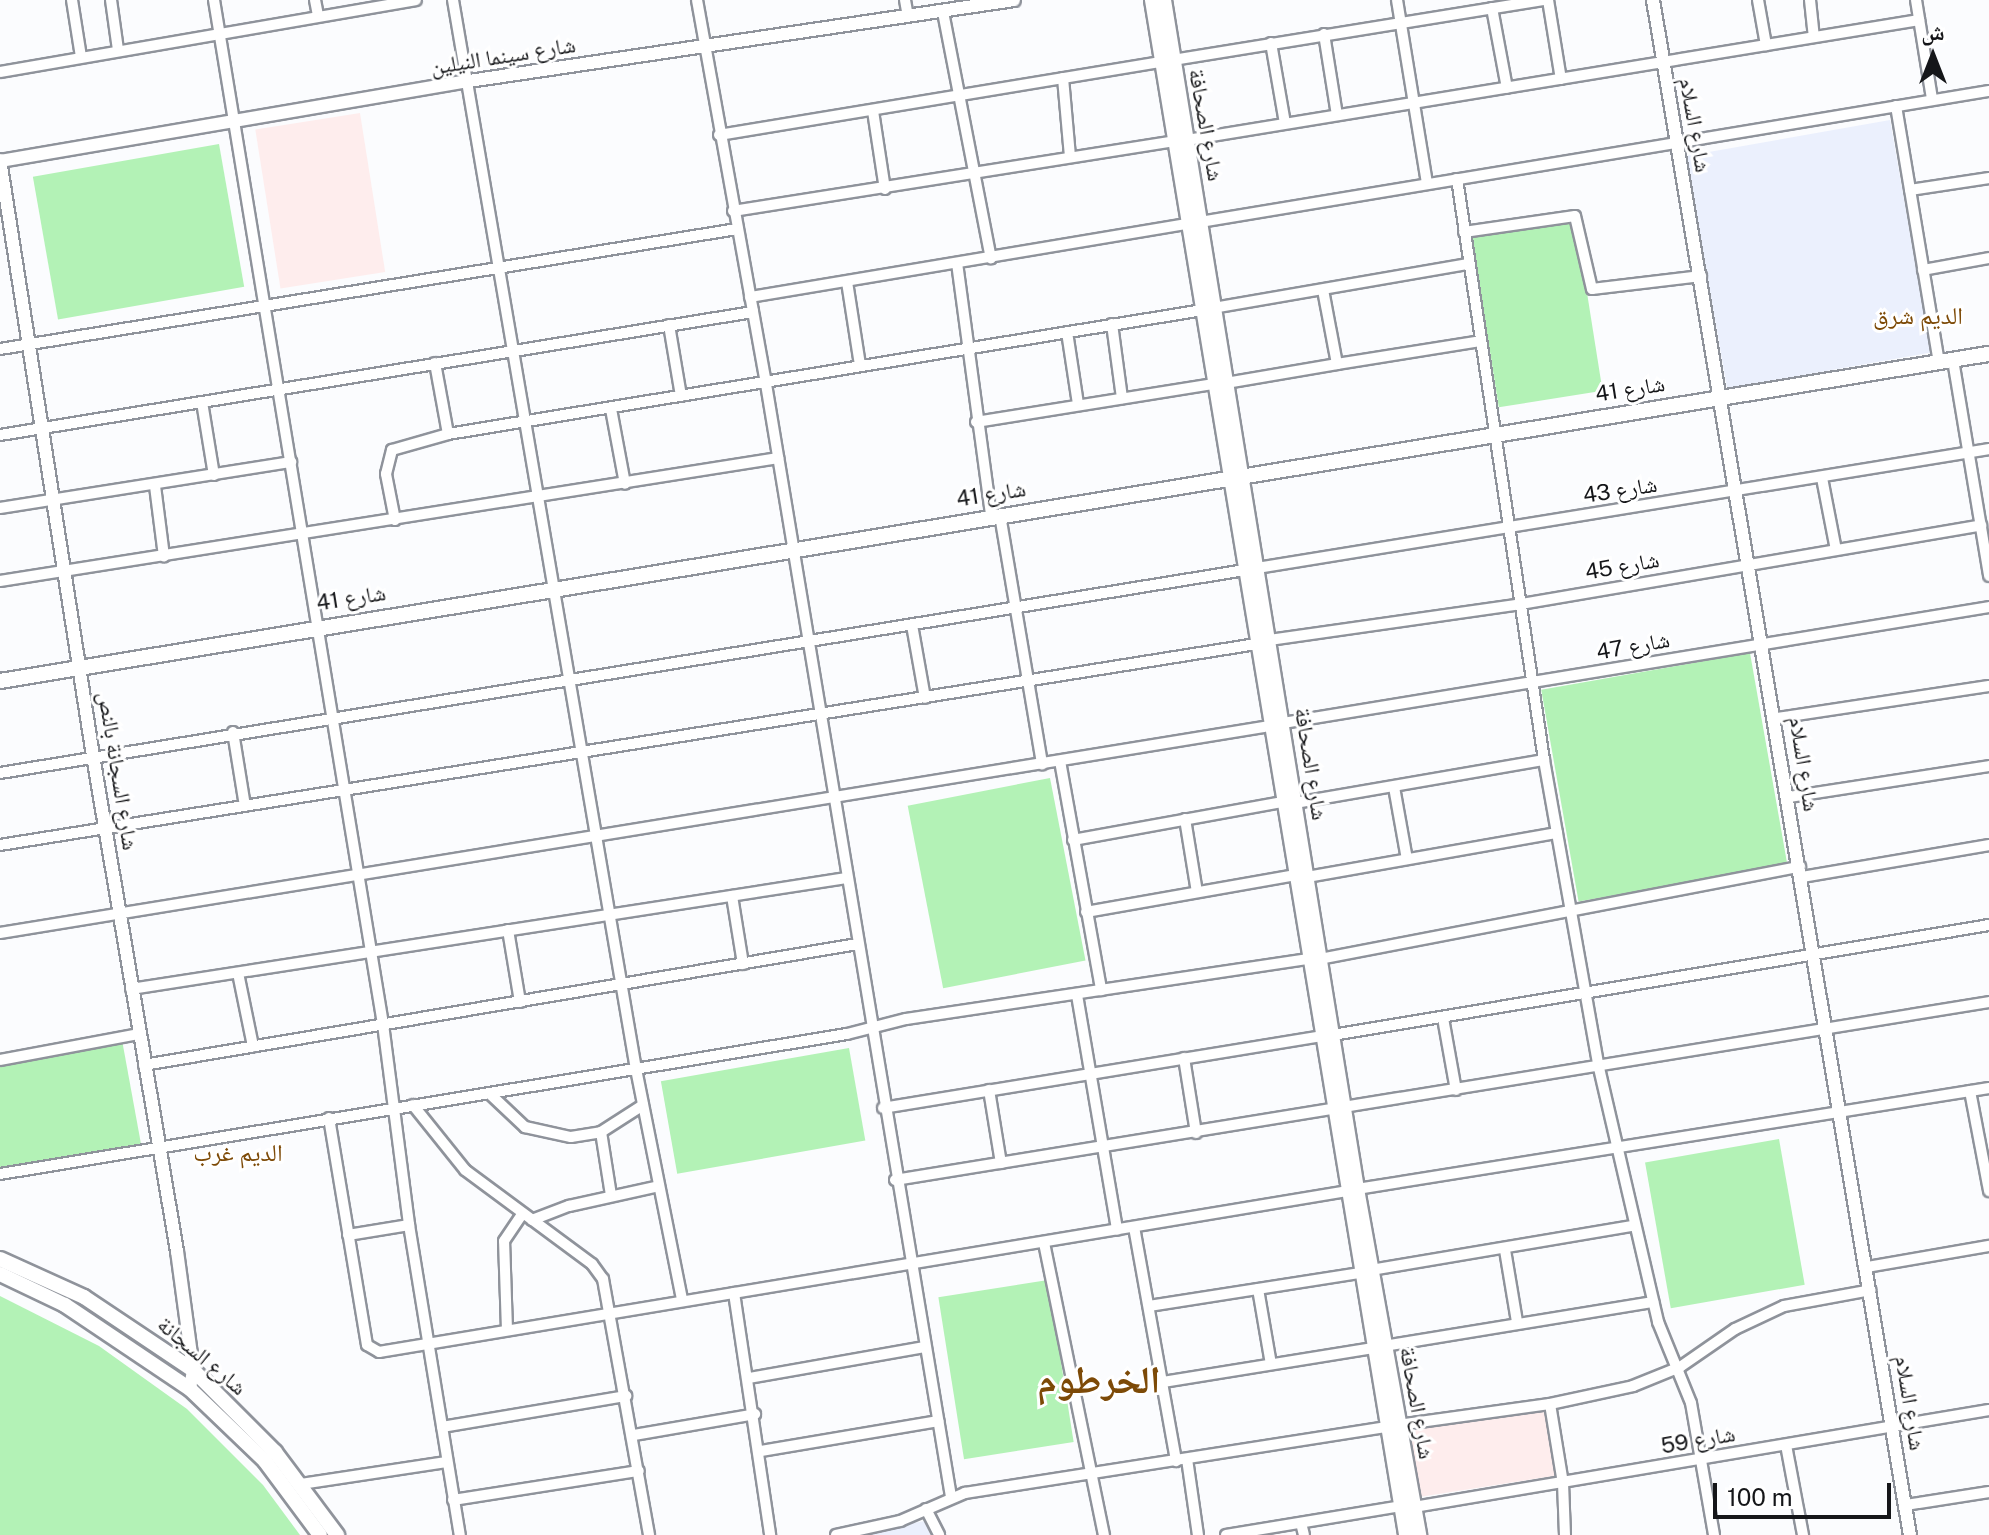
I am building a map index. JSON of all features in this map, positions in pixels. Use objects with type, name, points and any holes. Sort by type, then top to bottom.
[{"type":"main road","name":"شارع الصحافة","points":[[1152,0],[1167,61],[1352,1190],[1407,1506],[1406,1535]]},
{"type":"main road","name":"شارع الصحافة","points":[[1164,0],[1167,61]]},
{"type":"main road","name":"شارع 41","points":[[0,681],[319,626],[1989,354]]},
{"type":"main road","name":"شارع السجانة","points":[[0,1259],[84,1297],[193,1370],[301,1484],[337,1535]]},
{"type":"main road","name":"شارع السجانة","points":[[0,1274],[76,1311],[190,1389],[265,1461],[320,1535]]},
{"type":"main road","name":"شارع الصحافة","points":[[1407,1506],[1419,1535]]},
{"type":"street","points":[[72,0],[81,57]]},
{"type":"street","points":[[111,0],[118,50]]},
{"type":"street","points":[[214,0],[359,874],[383,1024],[409,1225],[460,1535]]},
{"type":"street","points":[[315,0],[318,16]]},
{"type":"street","points":[[0,72],[318,16],[358,4],[416,0]]},
{"type":"street","points":[[453,0],[621,985],[682,1299]]},
{"type":"street","points":[[697,0],[766,382],[869,1029],[951,1497]]},
{"type":"street","points":[[905,0],[908,17]]},
{"type":"street","name":"شارع سينما النيلين","points":[[0,161],[469,81],[1014,0]]},
{"type":"street","points":[[1397,0],[1427,184]]},
{"type":"street","points":[[719,135],[1545,0],[1561,79]]},
{"type":"street","name":"شارع السلام","points":[[1653,0],[1777,718],[1910,1535]]},
{"type":"street","points":[[1758,0],[1766,45]]},
{"type":"street","points":[[1810,0],[1814,37]]},
{"type":"street","points":[[1916,0],[1932,99]]},
{"type":"street","points":[[1492,8],[1507,88]]},
{"type":"street","points":[[943,12],[991,258]]},
{"type":"street","points":[[733,211],[885,189],[1919,20]]},
{"type":"street","points":[[1324,34],[1337,115]]},
{"type":"street","points":[[1271,43],[1285,123]]},
{"type":"street","points":[[1063,78],[1070,157]]},
{"type":"street","points":[[750,297],[1678,140],[1989,91]]},
{"type":"street","points":[[1896,106],[1923,270],[1968,453],[1989,576]]},
{"type":"street","points":[[873,111],[885,189]]},
{"type":"street","name":"شارع السجانة بالنص","points":[[0,161],[193,1370],[190,1389]]},
{"type":"street","points":[[1910,190],[1989,178]]},
{"type":"street","points":[[1457,179],[1544,760],[1599,1068],[1632,1226],[1653,1302],[1680,1367],[1702,1459],[1713,1535]]},
{"type":"street","points":[[1464,232],[1575,216],[1592,289],[1701,276]]},
{"type":"street","points":[[0,349],[737,229]]},
{"type":"street","points":[[1923,270],[1989,258]]},
{"type":"street","points":[[957,263],[971,347],[976,422],[1016,606],[1042,764]]},
{"type":"street","points":[[395,520],[386,474],[392,450],[448,434],[1469,264]]},
{"type":"street","points":[[847,282],[860,365]]},
{"type":"street","points":[[1323,290],[1337,364]]},
{"type":"street","points":[[0,435],[753,312]]},
{"type":"street","points":[[1112,324],[1122,398]]},
{"type":"street","points":[[669,325],[681,396]]},
{"type":"street","points":[[1067,332],[1078,404]]},
{"type":"street","points":[[976,422],[1480,341]]},
{"type":"street","points":[[435,363],[448,434]]},
{"type":"street","points":[[202,402],[214,475]]},
{"type":"street","points":[[611,409],[625,484]]},
{"type":"street","name":"شارع 43","points":[[0,773],[332,715],[912,625],[1989,449]]},
{"type":"street","points":[[0,581],[778,458]]},
{"type":"street","points":[[0,508],[155,486],[291,462]]},
{"type":"street","points":[[1822,478],[1836,550]]},
{"type":"street","points":[[155,486],[164,556]]},
{"type":"street","name":"شارع 45","points":[[0,845],[1263,642],[1521,604],[1981,525]]},
{"type":"street","name":"شارع 47","points":[[0,933],[1989,607]]},
{"type":"street","points":[[912,625],[925,698]]},
{"type":"street","points":[[1777,718],[1989,686]]},
{"type":"street","points":[[233,732],[245,806]]},
{"type":"street","points":[[1073,840],[1544,760]]},
{"type":"street","points":[[1060,761],[1101,990]]},
{"type":"street","points":[[1789,797],[1989,766]]},
{"type":"street","points":[[1394,787],[1407,859]]},
{"type":"street","points":[[1185,819],[1197,892]]},
{"type":"street","points":[[1086,912],[1557,833]]},
{"type":"street","points":[[0,1174],[157,1145],[636,1069],[869,1029],[906,1019],[1314,959],[1571,909],[1989,845]]},
{"type":"street","points":[[131,989],[846,878]]},
{"type":"street","points":[[732,896],[743,964]]},
{"type":"street","points":[[883,1108],[1091,1072],[1443,1018],[1989,925]]},
{"type":"street","points":[[508,930],[520,1002]]},
{"type":"street","points":[[144,1065],[857,944]]},
{"type":"street","points":[[238,973],[253,1046]]},
{"type":"street","points":[[1077,995],[1117,1230]]},
{"type":"street","points":[[895,1180],[1599,1068],[1989,1002]]},
{"type":"street","points":[[1443,1018],[1456,1090]]},
{"type":"street","points":[[0,1060],[139,1034]]},
{"type":"street","points":[[1184,1058],[1196,1133]]},
{"type":"street","points":[[329,1118],[367,1345],[379,1352],[682,1299],[910,1266],[1352,1190],[1989,1088]]},
{"type":"street","points":[[989,1090],[1001,1163]]},
{"type":"street","points":[[1970,1091],[1988,1172],[1989,1191]]},
{"type":"street","points":[[489,1093],[525,1127],[571,1137],[601,1132],[643,1105]]},
{"type":"street","points":[[413,1105],[456,1162],[598,1271],[611,1311],[649,1535]]},
{"type":"street","points":[[601,1132],[611,1195]]},
{"type":"street","points":[[532,1220],[611,1195],[659,1186]]},
{"type":"street","points":[[507,1330],[504,1241],[522,1214]]},
{"type":"street","points":[[348,1235],[409,1225]]},
{"type":"street","points":[[1149,1306],[1505,1250],[1632,1226]]},
{"type":"street","points":[[1134,1227],[1163,1382],[1198,1535]]},
{"type":"street","points":[[1044,1243],[1089,1475],[1104,1535]]},
{"type":"street","points":[[1867,1267],[1989,1246]]},
{"type":"street","points":[[1505,1250],[1517,1322]]},
{"type":"street","points":[[1258,1289],[1271,1364]]},
{"type":"street","points":[[836,1535],[900,1521],[951,1497],[1550,1404],[1633,1386],[1680,1367],[1735,1329],[1784,1306],[1871,1290]]},
{"type":"street","points":[[734,1293],[761,1451],[770,1535]]},
{"type":"street","points":[[1163,1382],[1653,1302]]},
{"type":"street","points":[[749,1378],[925,1347]]},
{"type":"street","points":[[442,1427],[626,1396]]},
{"type":"street","points":[[1550,1404],[1563,1483],[1565,1535]]},
{"type":"street","name":"شارع 59","points":[[1226,1535],[1563,1483],[1989,1410]]},
{"type":"street","points":[[634,1435],[755,1414]]},
{"type":"street","points":[[761,1451],[938,1421]]},
{"type":"street","points":[[1786,1445],[1803,1535]]},
{"type":"street","points":[[301,1484],[446,1462]]},
{"type":"street","points":[[453,1500],[639,1471]]},
{"type":"street","points":[[1906,1505],[1989,1492]]},
{"type":"street","points":[[926,1509],[939,1535]]},
{"type":"street","points":[[1301,1523],[1304,1535]]},
{"type":"shaded area","points":[[360,113],[385,272],[280,289],[255,130]]},
{"type":"shaded area","points":[[1890,120],[1931,352],[1727,388],[1686,156]]},
{"type":"shaded area","points":[[1547,1407],[1558,1475],[1418,1497],[1407,1429]]},
{"type":"shaded area","points":[[937,1519],[940,1535],[841,1535]]},
{"type":"green space","points":[[219,144],[244,287],[58,320],[33,177]]},
{"type":"green space","points":[[1575,217],[1603,391],[1499,407],[1471,233]]},
{"type":"green space","points":[[1750,653],[1787,865],[1579,902],[1541,690]]},
{"type":"green space","points":[[1050,778],[1085,961],[943,988],[908,806]]},
{"type":"green space","points":[[122,1040],[141,1144],[0,1170],[0,1063]]},
{"type":"green space","points":[[849,1048],[865,1141],[677,1174],[661,1081]]},
{"type":"green space","points":[[1779,1139],[1805,1285],[1671,1308],[1645,1163]]},
{"type":"green space","points":[[1048,1280],[1074,1442],[964,1459],[938,1297]]},
{"type":"green space","points":[[0,1296],[99,1346],[187,1409],[263,1485],[300,1535],[0,1535]]},
{"type":"district","name":"الديم شرق","points":[[1918,316]]},
{"type":"district","name":"الديم غرب","points":[[238,1153]]},
{"type":"district","name":"الخرطوم","points":[[1099,1380]]}]
